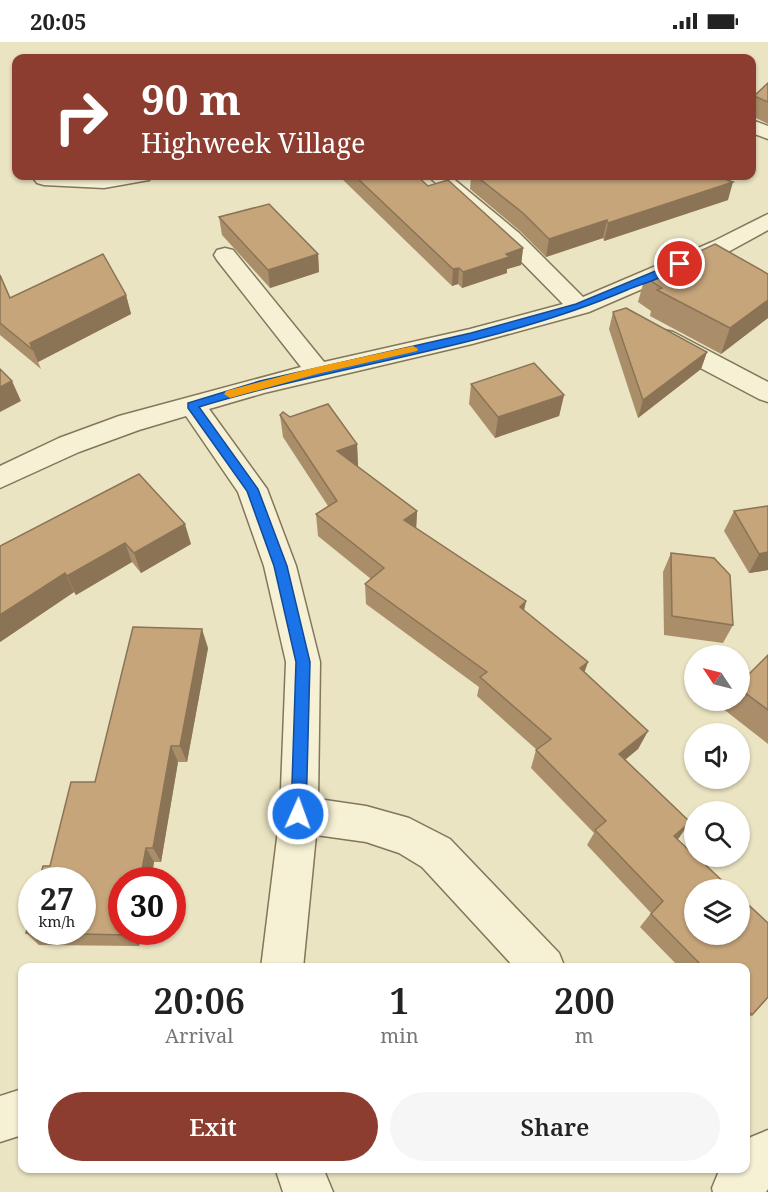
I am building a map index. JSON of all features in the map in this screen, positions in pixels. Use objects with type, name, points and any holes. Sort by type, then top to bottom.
[{"type":"street","points":[[57,180],[95,183],[115,180]]},
{"type":"street","points":[[443,180],[511,238],[598,306]]},
{"type":"street","points":[[0,478],[69,445],[129,423],[317,370],[598,306],[768,221]]},
{"type":"street","points":[[225,255],[317,370]]},
{"type":"street","points":[[648,329],[768,393]]},
{"type":"street","points":[[192,405],[252,489],[280,566],[303,662],[298,814],[283,963]]},
{"type":"street","points":[[298,814],[366,824],[409,837],[436,853],[539,963]]},
{"type":"street","points":[[0,1119],[18,1113]]},
{"type":"street","points":[[750,1168],[768,1154]]},
{"type":"street","points":[[301,1173],[308,1192]]},
{"type":"street","points":[[732,1183],[744,1173]]},
{"type":"building","points":[[768,83],[768,102],[756,97]]},
{"type":"building","points":[[359,180],[421,180],[428,186],[448,180],[523,248],[506,254],[509,257],[463,272],[459,268],[453,269]]},
{"type":"building","points":[[481,180],[727,180],[733,182],[608,223],[607,220],[549,239],[523,213]]},
{"type":"building","points":[[269,204],[318,254],[268,270],[219,217]]},
{"type":"building","points":[[715,244],[768,274],[768,300],[730,328],[657,290],[662,288],[645,277]]},
{"type":"building","points":[[103,254],[126,295],[30,343],[33,350],[0,323],[0,275],[10,298]]},
{"type":"building","points":[[626,308],[707,352],[643,400],[613,312]]},
{"type":"building","points":[[534,363],[564,395],[498,417],[471,384]]},
{"type":"building","points":[[0,369],[12,381],[0,387]]},
{"type":"building","points":[[328,404],[357,444],[337,451],[417,511],[404,520],[526,601],[520,607],[588,662],[580,668],[648,731],[619,754],[684,816],[684,827],[674,836],[684,846],[684,867],[708,867],[720,879],[684,879],[684,945],[750,945],[750,906],[768,923],[768,997],[752,1015],[750,1013],[750,963],[699,963],[651,914],[663,901],[595,830],[606,821],[536,750],[551,739],[480,677],[487,672],[365,584],[384,568],[316,514],[337,501],[280,415],[283,412],[290,417]]},
{"type":"building","points":[[139,474],[185,524],[134,553],[125,543],[67,576],[65,573],[0,615],[0,546]]},
{"type":"building","points":[[768,506],[768,552],[759,554],[734,511]]},
{"type":"building","points":[[671,553],[714,558],[730,575],[733,625],[672,616]]},
{"type":"building","points":[[133,627],[202,629],[180,746],[171,746],[153,848],[146,848],[142,867],[108,867],[108,935],[96,934],[96,867],[43,867],[50,866],[71,782],[95,782]]},
{"type":"building","points":[[768,655],[768,710],[750,696],[750,673]]},
{"type":"slow traffic","points":[[230,394],[317,370],[413,349]]},
{"type":"route","points":[[298,814],[303,662],[280,566],[252,489],[192,405],[317,370],[472,336],[580,306],[680,264]]}]
